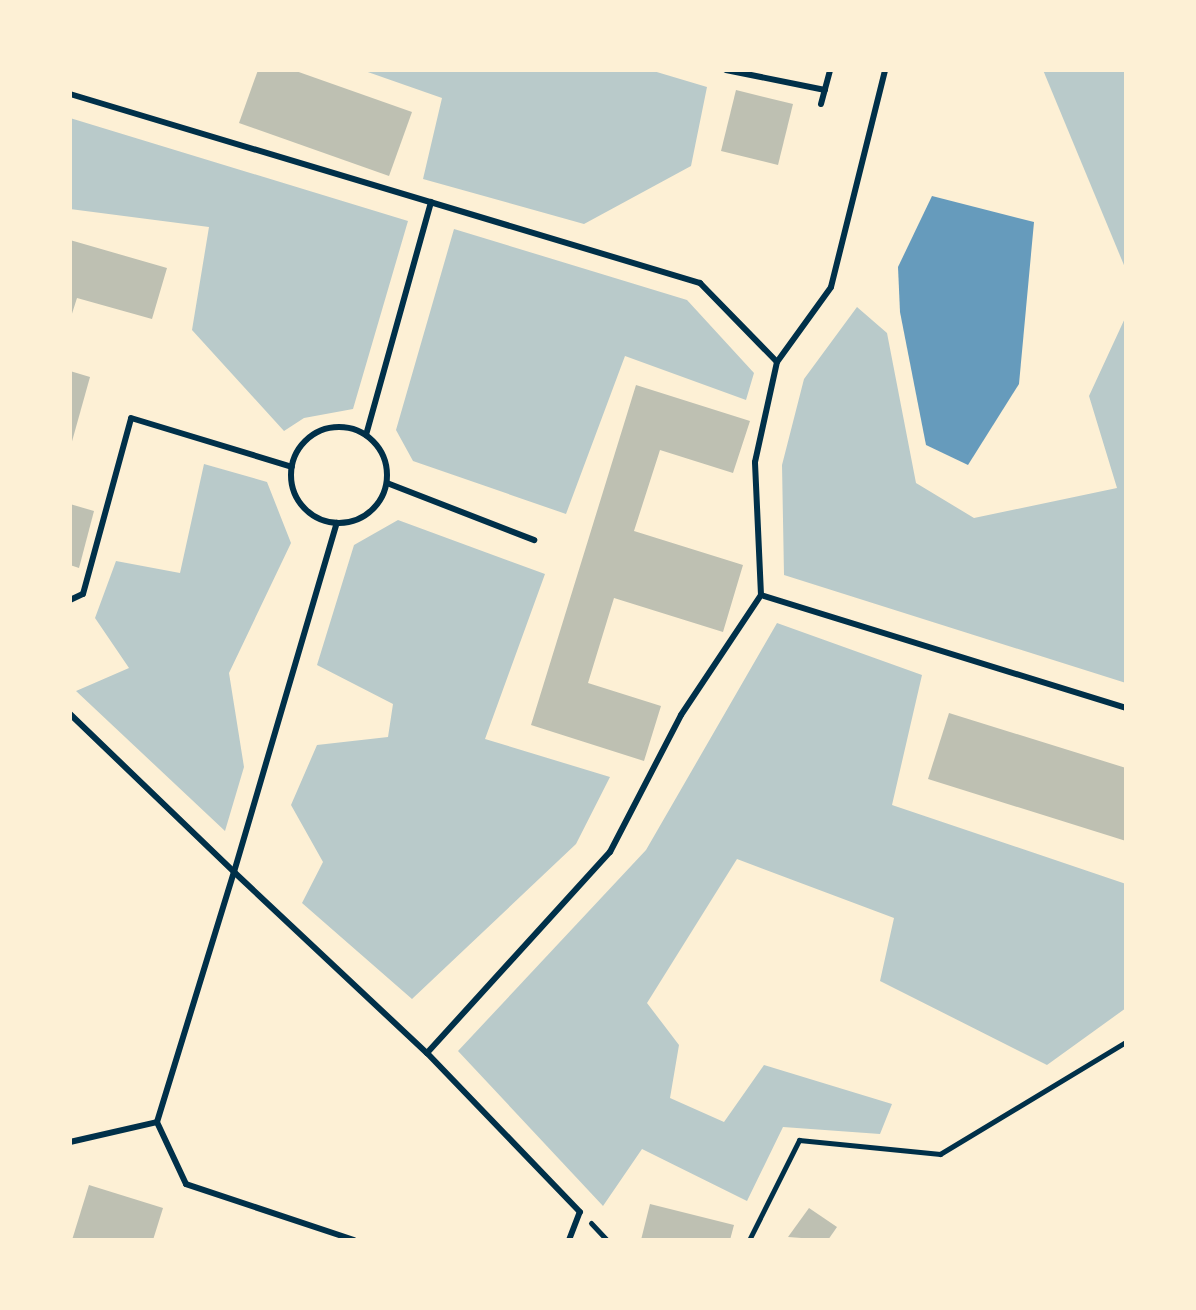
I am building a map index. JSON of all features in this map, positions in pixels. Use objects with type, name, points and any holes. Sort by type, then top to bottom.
[{"type":"lane","points":[[726,70],[825,90]]},
{"type":"lane","points":[[821,104],[830,70]]},
{"type":"lane","points":[[427,1053],[610,852],[681,715],[761,595],[755,462],[777,362],[831,287],[885,70]]},
{"type":"lane","points":[[70,94],[700,283],[777,362]]},
{"type":"lane","points":[[366,435],[431,202]]},
{"type":"lane","points":[[70,600],[83,594],[131,418],[292,467]]},
{"type":"lane","points":[[327,428],[354,429],[366,435],[383,456],[387,483],[374,508],[351,522],[337,523],[302,506],[291,481],[292,467],[304,442],[327,428]]},
{"type":"lane","points":[[387,483],[534,540]]},
{"type":"lane","points":[[337,523],[157,1122],[186,1184],[354,1240]]},
{"type":"lane","points":[[761,595],[1126,708]]},
{"type":"lane","points":[[70,714],[427,1053],[580,1212],[569,1240]]},
{"type":"lane","points":[[70,1142],[127,1133],[157,1122]]},
{"type":"path","points":[[749,1240],[799,1140],[940,1154],[1126,1042]]},
{"type":"shaded area","points":[[362,70],[650,70],[707,87],[691,166],[584,224],[423,179],[442,98]]},
{"type":"shaded area","points":[[1043,70],[1126,70],[1126,270]]},
{"type":"shaded area","points":[[70,118],[408,221],[353,409],[304,418],[284,431],[192,330],[209,227],[70,209]]},
{"type":"shaded area","points":[[454,229],[687,300],[754,373],[746,400],[625,356],[566,514],[413,461],[396,430]]},
{"type":"shaded area","points":[[857,307],[887,333],[916,483],[974,518],[1117,488],[1089,396],[1126,316],[1126,683],[784,575],[782,465],[804,379]]},
{"type":"shaded area","points":[[204,464],[267,482],[291,543],[229,673],[244,767],[225,831],[76,691],[129,668],[95,618],[116,561],[180,573]]},
{"type":"shaded area","points":[[398,520],[545,574],[485,739],[610,777],[576,844],[412,999],[302,903],[323,862],[291,805],[317,745],[388,737],[393,704],[317,665],[354,545]]},
{"type":"shaded area","points":[[777,623],[922,675],[892,805],[1126,884],[1126,1008],[1047,1065],[880,981],[894,918],[737,859],[647,1003],[679,1045],[670,1098],[724,1122],[764,1065],[892,1104],[880,1134],[783,1127],[747,1201],[642,1149],[603,1206],[458,1051],[646,850]]},
{"type":"water","points":[[932,196],[1034,222],[1019,384],[968,465],[926,445],[900,312],[898,267]]},
{"type":"building","points":[[258,70],[293,70],[412,112],[389,176],[239,123]]},
{"type":"building","points":[[736,90],[793,104],[778,165],[721,151]]},
{"type":"building","points":[[70,240],[167,268],[152,319],[77,298],[70,320]]},
{"type":"building","points":[[70,371],[90,377],[71,445],[70,445]]},
{"type":"building","points":[[636,385],[750,421],[733,473],[660,450],[634,531],[743,565],[723,632],[614,598],[588,683],[661,706],[644,761],[531,725]]},
{"type":"building","points":[[70,504],[94,511],[79,568],[70,565]]},
{"type":"building","points":[[949,713],[1126,768],[1126,841],[928,779]]},
{"type":"building","points":[[89,1185],[163,1208],[153,1240],[72,1240]]},
{"type":"building","points":[[650,1204],[734,1225],[730,1240],[641,1240]]},
{"type":"building","points":[[809,1208],[837,1227],[828,1240],[788,1237]]}]
